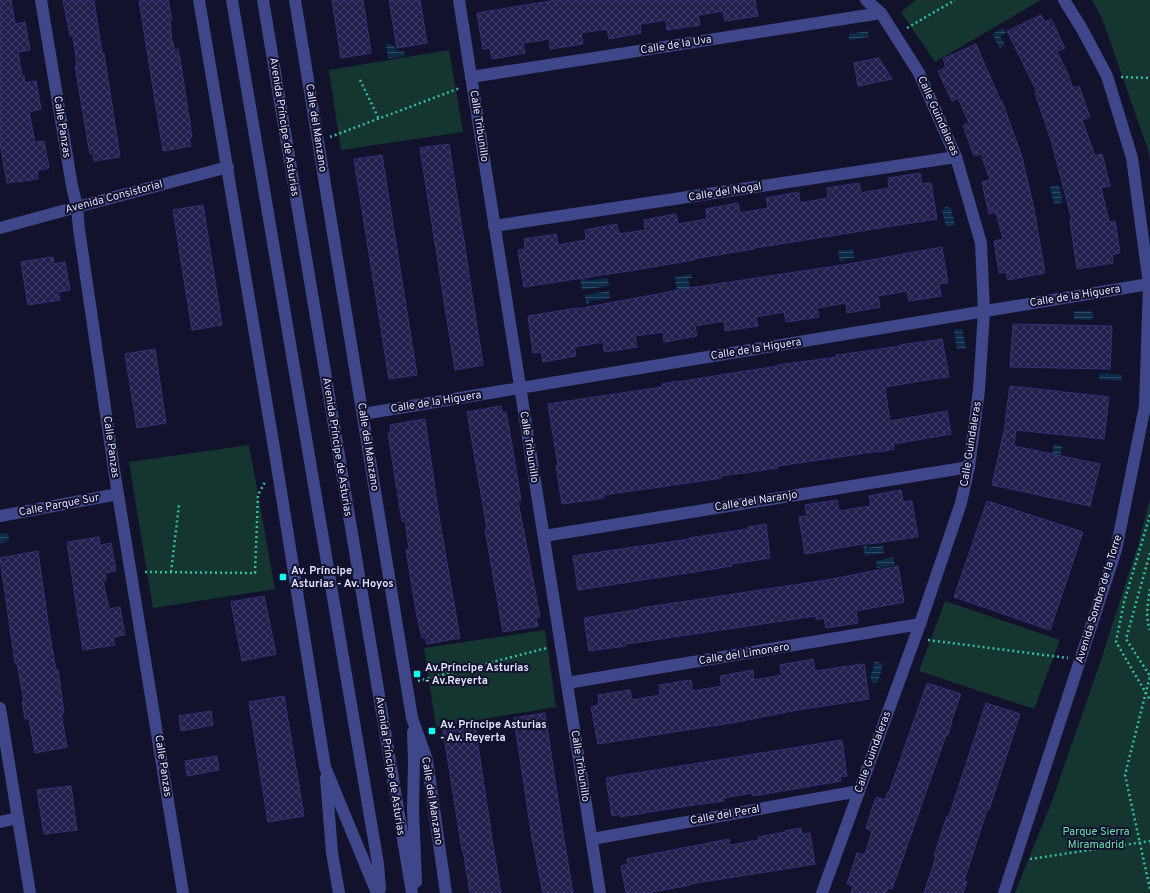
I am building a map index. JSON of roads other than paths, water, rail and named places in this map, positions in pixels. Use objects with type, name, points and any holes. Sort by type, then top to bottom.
[{"type":"street","name":"Calle Panzas","points":[[41,0],[72,186],[77,207],[80,237],[118,494],[184,893]]},
{"type":"street","points":[[199,0],[228,167],[325,767],[332,853],[339,893]]},
{"type":"street","points":[[232,0],[378,864],[379,893]]},
{"type":"street","name":"Avenida Príncipe de Asturias","points":[[263,0],[412,893]]},
{"type":"street","name":"Calle del Manzano","points":[[295,0],[406,684],[412,718],[427,760],[446,893]]},
{"type":"street","name":"Calle Tribunillo","points":[[459,0],[600,893]]},
{"type":"street","name":"Calle Guindaleras","points":[[822,893],[920,624],[961,503],[969,467],[979,390],[984,311],[981,243],[956,157],[919,73],[881,13],[866,0]]},
{"type":"street","name":"Avenida Sombra de la Torre","points":[[1004,893],[1116,550],[1145,406],[1149,284],[1132,158],[1107,76],[1082,29],[1064,0]]},
{"type":"street","name":"Calle de la Uva","points":[[471,80],[881,13]]},
{"type":"street","name":"Calle del Nogal","points":[[494,226],[956,157]]},
{"type":"street","name":"Avenida Consistorial","points":[[0,228],[228,167]]},
{"type":"street","name":"Calle de la Higuera","points":[[363,414],[1149,284]]},
{"type":"street","name":"Calle del Naranjo","points":[[544,536],[969,467]]},
{"type":"street","name":"Calle Parque Sur","points":[[0,516],[118,494]]},
{"type":"street","name":"Calle del Limonero","points":[[567,683],[920,624]]},
{"type":"street","points":[[0,708],[30,893]]},
{"type":"street","name":"Avenida Príncipe de Asturias","points":[[412,718],[414,762],[413,810],[417,893]]},
{"type":"street","points":[[325,767],[379,893]]},
{"type":"street","name":"Calle del Peral","points":[[592,839],[859,791]]},
{"type":"street","points":[[0,822],[18,818]]},
{"type":"water","points":[[1003,28],[1006,33],[1000,36],[1005,45],[1000,48],[992,34]]},
{"type":"water","points":[[868,31],[869,37],[849,40],[849,34]]},
{"type":"water","points":[[386,44],[394,46],[398,52],[404,51],[405,56],[388,58]]},
{"type":"water","points":[[1059,185],[1063,202],[1054,204],[1050,187]]},
{"type":"water","points":[[946,206],[951,208],[955,225],[946,227],[942,210],[944,210]]},
{"type":"water","points":[[853,249],[854,258],[844,259],[842,262],[840,261],[838,251]]},
{"type":"water","points":[[691,274],[692,278],[688,278],[690,288],[677,291],[675,277]]},
{"type":"water","points":[[580,278],[585,278],[585,281],[608,278],[609,286],[582,290]]},
{"type":"water","points":[[609,291],[610,298],[589,301],[589,304],[586,304],[585,295]]},
{"type":"water","points":[[1074,311],[1091,311],[1094,316],[1090,320],[1074,319]]},
{"type":"water","points":[[962,329],[966,348],[957,349],[954,330]]},
{"type":"water","points":[[1100,373],[1122,375],[1121,381],[1099,379]]},
{"type":"water","points":[[1054,444],[1062,446],[1057,470],[1049,468]]},
{"type":"water","points":[[8,533],[9,541],[0,543],[0,534]]},
{"type":"water","points":[[867,544],[867,548],[883,545],[884,553],[865,556],[863,545]]},
{"type":"water","points":[[893,557],[895,565],[877,568],[876,561]]},
{"type":"water","points":[[875,661],[883,664],[878,682],[873,683],[870,679]]},
{"type":"place","name":"Av. Príncipe Asturias - Av. Hoyos","points":[[283,577]]},
{"type":"place","name":"Av.Príncipe Asturias - Av.Reyerta","points":[[417,674]]},
{"type":"place","name":"Av. Príncipe Asturias - Av. Reyerta","points":[[432,731]]},
{"type":"park label","name":"Parque Sierra Miramadrid","points":[[1096,838]]}]
